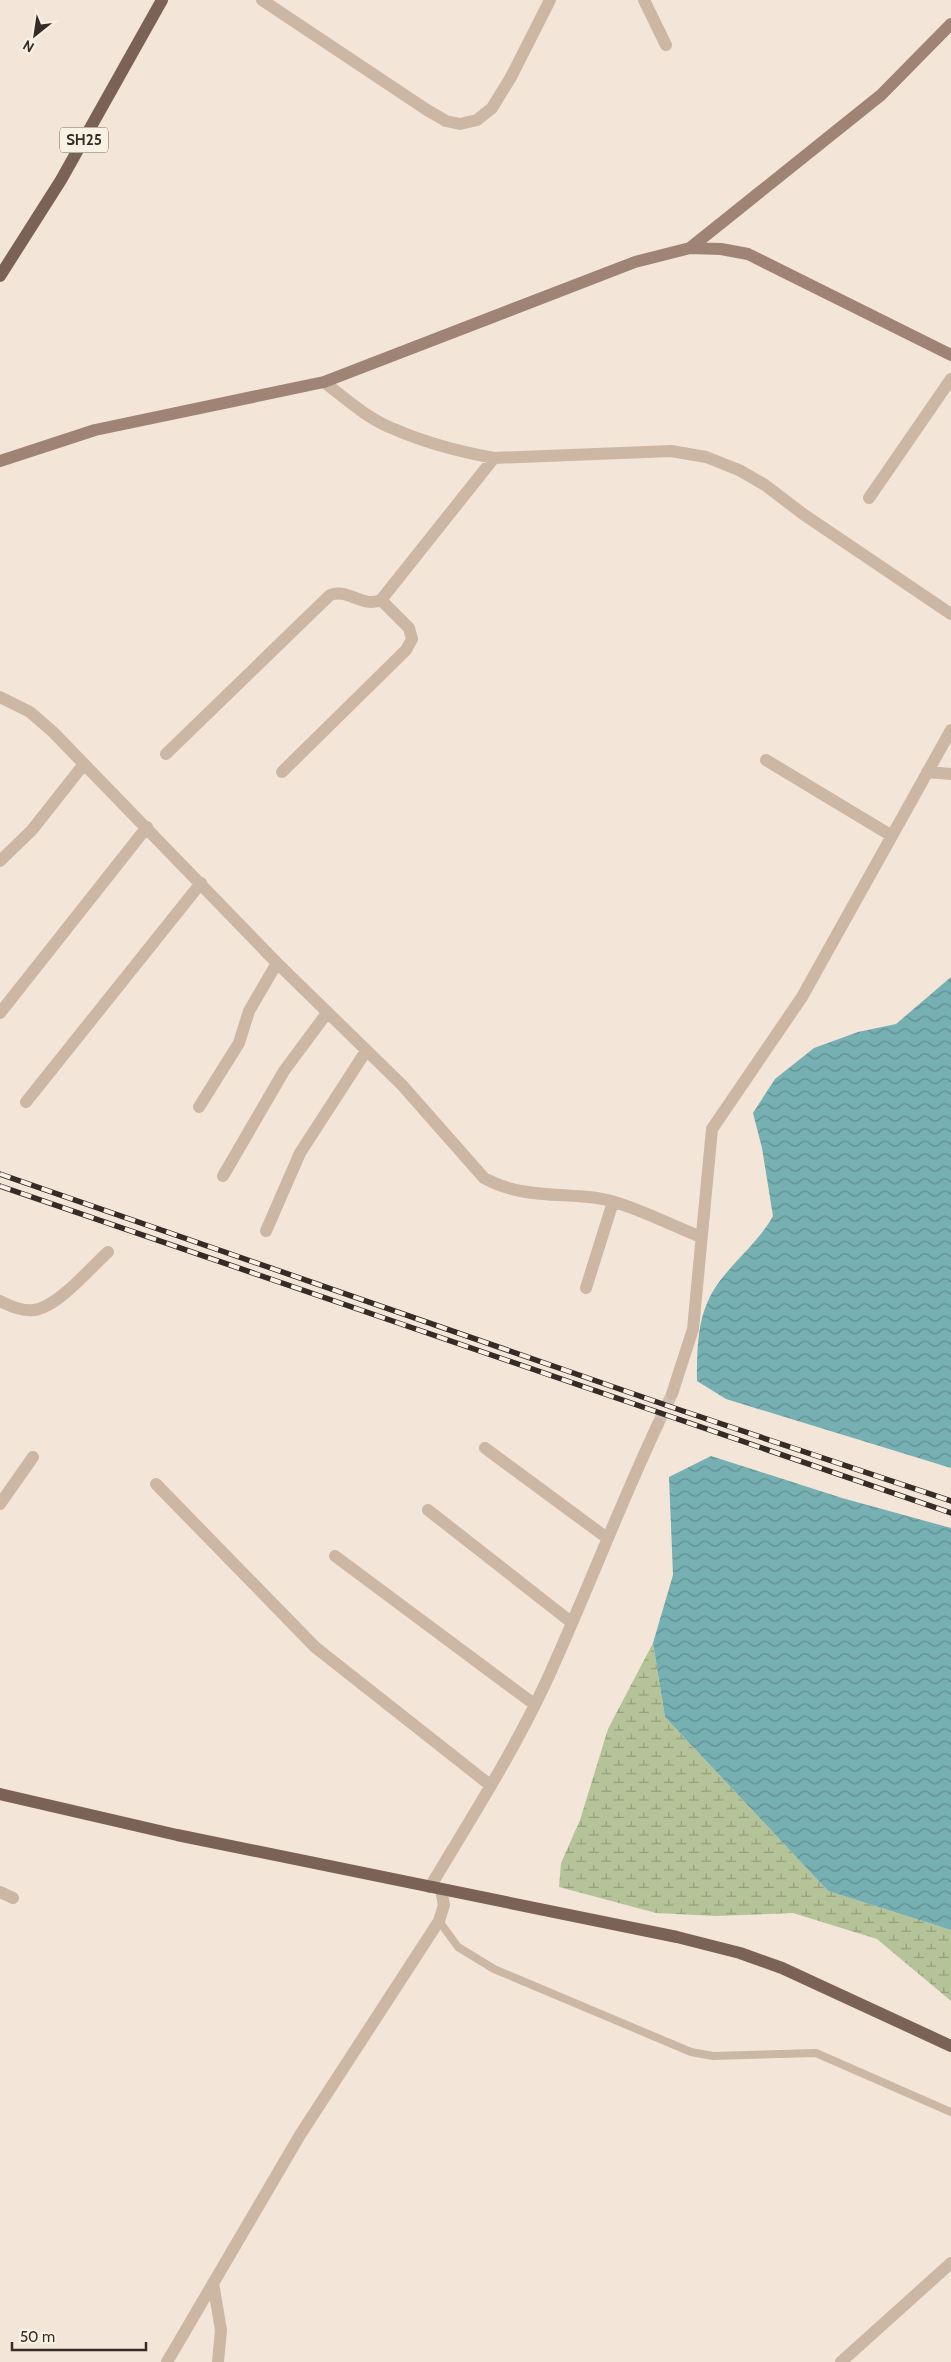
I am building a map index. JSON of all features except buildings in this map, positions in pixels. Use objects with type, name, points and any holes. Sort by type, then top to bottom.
[{"type":"main road","name":"SH25","points":[[0,276],[61,180],[162,0]]},
{"type":"main road","points":[[690,248],[881,96],[951,24]]},
{"type":"main road","points":[[0,461],[94,430],[324,382],[635,262],[690,248],[721,249],[748,254],[951,355]]},
{"type":"main road","points":[[0,1794],[177,1835],[667,1935],[740,1953],[782,1968],[951,2046]]},
{"type":"street","points":[[262,0],[427,110],[446,121],[460,124],[477,120],[492,108],[508,83],[550,0]]},
{"type":"street","points":[[644,0],[666,45]]},
{"type":"street","points":[[869,498],[951,379]]},
{"type":"street","points":[[324,382],[365,413],[393,429],[467,453],[494,458],[671,451],[706,457],[739,470],[765,485],[803,514],[951,614]]},
{"type":"street","points":[[166,754],[330,595],[337,592],[365,602],[375,603],[381,600],[494,458]]},
{"type":"street","points":[[282,772],[406,650],[412,639],[409,628],[381,600]]},
{"type":"street","points":[[0,697],[30,712],[84,764],[277,963],[429,1114],[484,1178],[500,1187],[515,1192],[597,1198],[613,1202],[702,1237]]},
{"type":"street","points":[[672,1394],[693,1329],[712,1129],[802,997],[951,730]]},
{"type":"street","points":[[766,760],[892,836]]},
{"type":"street","points":[[0,861],[32,830],[84,764]]},
{"type":"street","points":[[928,772],[951,774]]},
{"type":"street","points":[[0,1013],[147,827]]},
{"type":"street","points":[[26,1102],[201,883]]},
{"type":"street","points":[[199,1107],[240,1043],[249,1011],[277,963]]},
{"type":"street","points":[[223,1176],[284,1071],[327,1013]]},
{"type":"street","points":[[266,1230],[300,1153],[366,1051]]},
{"type":"street","points":[[586,1288],[613,1202]]},
{"type":"street","points":[[0,1301],[17,1308],[34,1310],[52,1304],[108,1252]]},
{"type":"street","points":[[167,2362],[300,2135],[439,1921],[444,1905],[435,1888],[534,1704],[658,1424]]},
{"type":"street","points":[[485,1448],[607,1538]]},
{"type":"street","points":[[0,1504],[33,1457]]},
{"type":"street","points":[[156,1484],[315,1647],[490,1785]]},
{"type":"street","points":[[428,1510],[571,1622]]},
{"type":"street","points":[[335,1556],[534,1704]]},
{"type":"street","points":[[0,1892],[13,1898]]},
{"type":"street","points":[[841,2362],[951,2263]]},
{"type":"street","points":[[213,2283],[221,2330],[218,2362]]},
{"type":"lane","points":[[439,1921],[458,1947],[494,1969],[691,2052],[713,2056],[816,2053],[951,2112]]},
{"type":"green space","points":[[653,1643],[665,1717],[828,1891],[951,1930],[951,2001],[877,1939],[793,1913],[716,1916],[656,1913],[559,1887],[561,1863],[580,1820],[608,1729]]},
{"type":"water","points":[[951,977],[951,1468],[726,1399],[697,1381],[700,1330],[708,1301],[723,1277],[760,1235],[773,1216],[762,1148],[753,1113],[775,1079],[814,1048],[858,1032],[896,1024]]},
{"type":"water","points":[[711,1456],[842,1498],[951,1528],[951,1930],[828,1891],[665,1717],[653,1643],[673,1575],[669,1477]]},
{"type":"tunnel","points":[[658,1424],[672,1394]]},
{"type":"railway","points":[[0,1174],[680,1410],[951,1501]]},
{"type":"railway","points":[[0,1186],[951,1513]]}]
